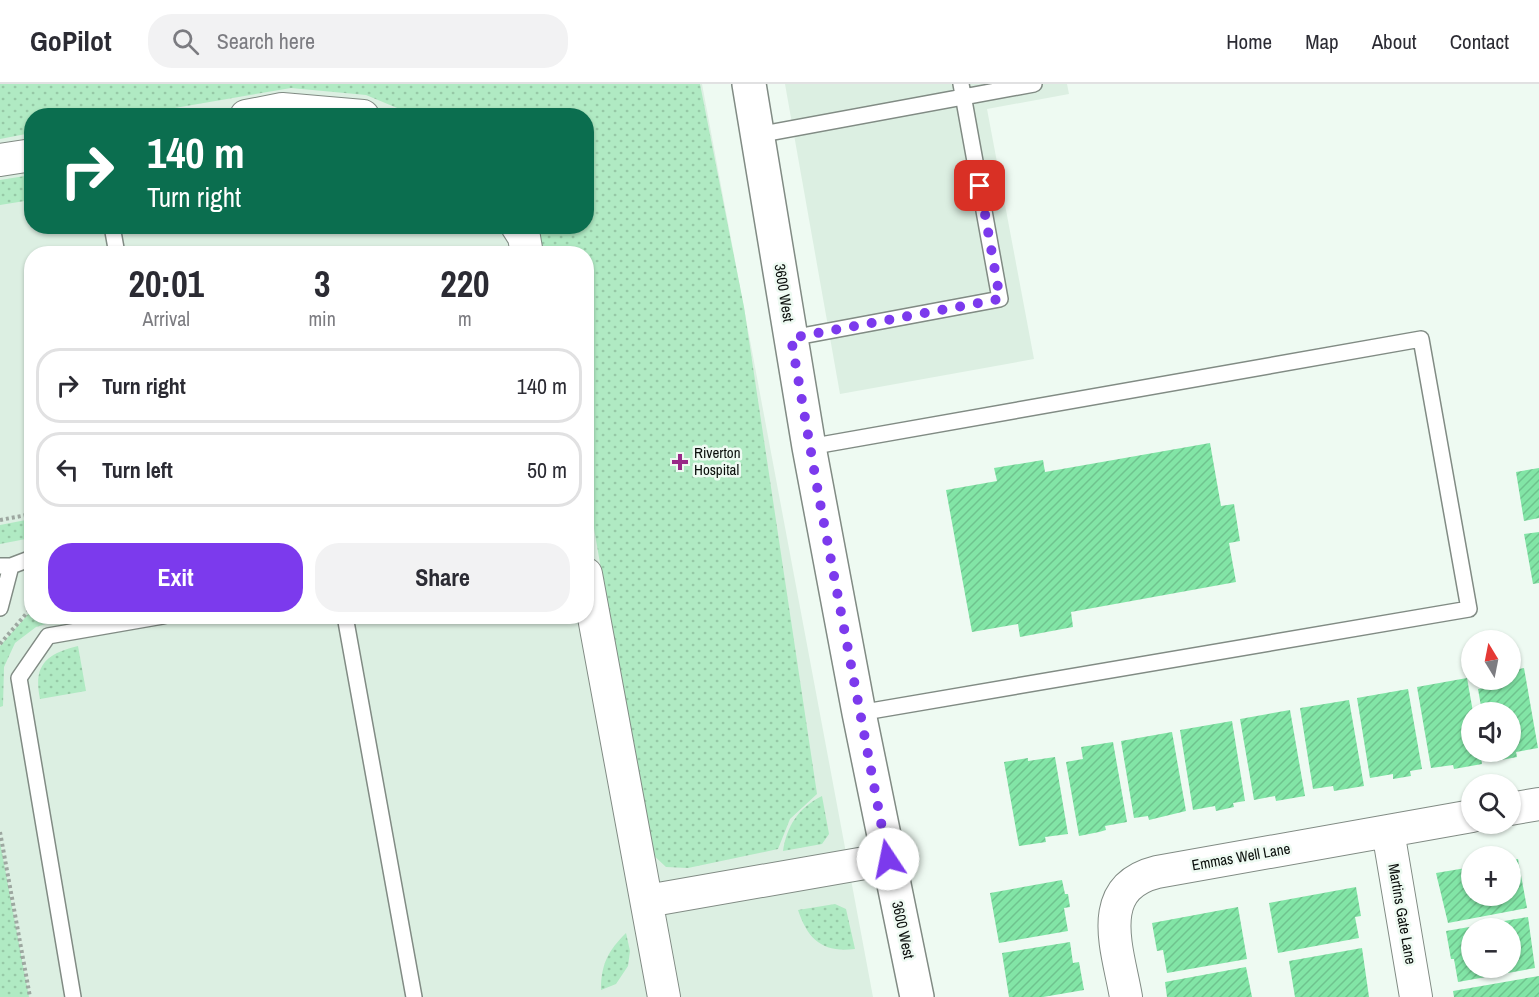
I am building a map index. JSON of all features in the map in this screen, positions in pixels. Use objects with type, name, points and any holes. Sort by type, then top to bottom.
[{"type":"main road","name":"3600 West","points":[[749,84],[809,447],[859,713],[917,997]]},
{"type":"street","points":[[0,160],[24,156]]},
{"type":"street","points":[[594,617],[647,902],[662,997]]},
{"type":"street","points":[[1521,807],[1539,804]]},
{"type":"street","name":"Emmas Well Lane","points":[[1126,997],[1115,934],[1114,914],[1118,898],[1135,880],[1157,872],[1461,818]]},
{"type":"street","name":"Martins Gate Lane","points":[[1388,831],[1416,997]]},
{"type":"street","points":[[647,902],[888,859]]},
{"type":"lane","points":[[758,135],[962,90],[1034,84]]},
{"type":"lane","points":[[791,338],[1000,299],[962,90]]},
{"type":"lane","points":[[809,447],[1421,339],[1469,609],[859,713]]},
{"type":"lane","points":[[0,608],[6,566],[24,560]]},
{"type":"lane","points":[[73,997],[19,678],[48,636],[117,624]]},
{"type":"lane","points":[[346,624],[414,997]]},
{"type":"path","points":[[0,520],[24,516]]},
{"type":"path","points":[[0,644],[24,617]]},
{"type":"path","points":[[0,832],[30,997]]},
{"type":"shaded area","name":"Riverton Hospital","points":[[0,84],[702,84],[873,997],[0,997]]},
{"type":"shaded area","points":[[785,84],[1067,84],[1069,94],[987,109],[1034,359],[840,394]]},
{"type":"green space","points":[[0,84],[700,84],[744,307],[817,794],[790,819],[778,849],[688,868],[666,867],[650,852],[594,528],[594,246],[537,246],[532,234],[594,234],[594,108],[397,108],[366,95],[291,88],[175,108],[24,108],[24,134],[0,139]]},
{"type":"green space","points":[[24,176],[24,201],[0,205],[0,180]]},
{"type":"green space","points":[[24,520],[24,539],[0,544],[0,525]]},
{"type":"green space","points":[[24,619],[24,624],[46,624],[36,627],[15,643],[4,667],[3,706],[0,707],[0,646]]},
{"type":"green space","points":[[78,646],[86,691],[40,699],[38,678],[44,663],[58,653]]},
{"type":"green space","points":[[822,796],[829,834],[822,844],[783,851],[787,834],[795,819],[806,806]]},
{"type":"green space","points":[[0,842],[29,997],[0,997]]},
{"type":"green space","points":[[835,904],[846,909],[855,949],[834,949],[818,942],[807,929],[798,910]]},
{"type":"green space","points":[[626,933],[630,951],[628,966],[616,984],[601,990],[602,973],[607,958]]},
{"type":"building","points":[[1210,443],[1221,506],[1234,504],[1240,541],[1229,543],[1236,582],[1071,612],[1073,627],[1020,637],[1018,624],[972,632],[946,490],[997,481],[994,468],[1043,460],[1045,472]]},
{"type":"building","points":[[1539,468],[1539,518],[1524,521],[1516,472]]},
{"type":"building","points":[[1539,532],[1539,583],[1533,584],[1524,534]]},
{"type":"building","points":[[1524,668],[1538,748],[1521,751],[1521,702],[1480,702],[1478,690],[1521,690],[1521,669]]},
{"type":"building","points":[[1461,679],[1461,690],[1469,690],[1471,702],[1461,702],[1461,762],[1482,762],[1482,764],[1454,769],[1453,765],[1431,768],[1417,687]]},
{"type":"building","points":[[1408,689],[1422,769],[1410,771],[1411,776],[1393,779],[1393,774],[1370,778],[1357,698]]},
{"type":"building","points":[[1349,700],[1364,786],[1334,791],[1333,786],[1313,789],[1300,708]]},
{"type":"building","points":[[1290,710],[1305,796],[1276,801],[1275,796],[1254,800],[1240,719]]},
{"type":"building","points":[[1232,721],[1245,801],[1233,803],[1234,807],[1216,811],[1215,806],[1193,810],[1180,730]]},
{"type":"building","points":[[1172,732],[1186,811],[1149,820],[1148,816],[1134,818],[1121,741]]},
{"type":"building","points":[[1113,742],[1127,822],[1105,826],[1106,830],[1079,836],[1066,762],[1083,759],[1081,747]]},
{"type":"building","points":[[1055,757],[1068,834],[1045,837],[1046,842],[1019,846],[1004,762]]},
{"type":"building","points":[[1461,869],[1461,906],[1521,906],[1521,875],[1527,908],[1474,918],[1461,918],[1461,921],[1448,923],[1436,873]]},
{"type":"building","points":[[1062,880],[1070,907],[1064,908],[1068,931],[999,943],[990,893]]},
{"type":"building","points":[[1356,887],[1361,916],[1355,917],[1359,938],[1278,953],[1269,903]]},
{"type":"building","points":[[1238,907],[1247,959],[1167,973],[1163,950],[1157,951],[1152,923]]},
{"type":"building","points":[[1528,917],[1535,968],[1521,971],[1521,918]]},
{"type":"building","points":[[1461,928],[1461,978],[1480,978],[1458,982],[1454,959],[1451,959],[1446,931]]},
{"type":"building","points":[[1070,942],[1073,963],[1079,962],[1084,990],[1043,997],[1009,997],[1002,953]]},
{"type":"building","points":[[1362,948],[1369,997],[1295,997],[1289,961]]},
{"type":"building","points":[[1246,967],[1252,997],[1167,997],[1165,982]]},
{"type":"building","points":[[1539,976],[1539,997],[1454,997],[1453,991]]},
{"type":"place","name":"Riverton Hospital","points":[[680,462]]},
{"type":"route","points":[[888,859],[809,447],[791,338],[1000,299],[980,186]]}]
